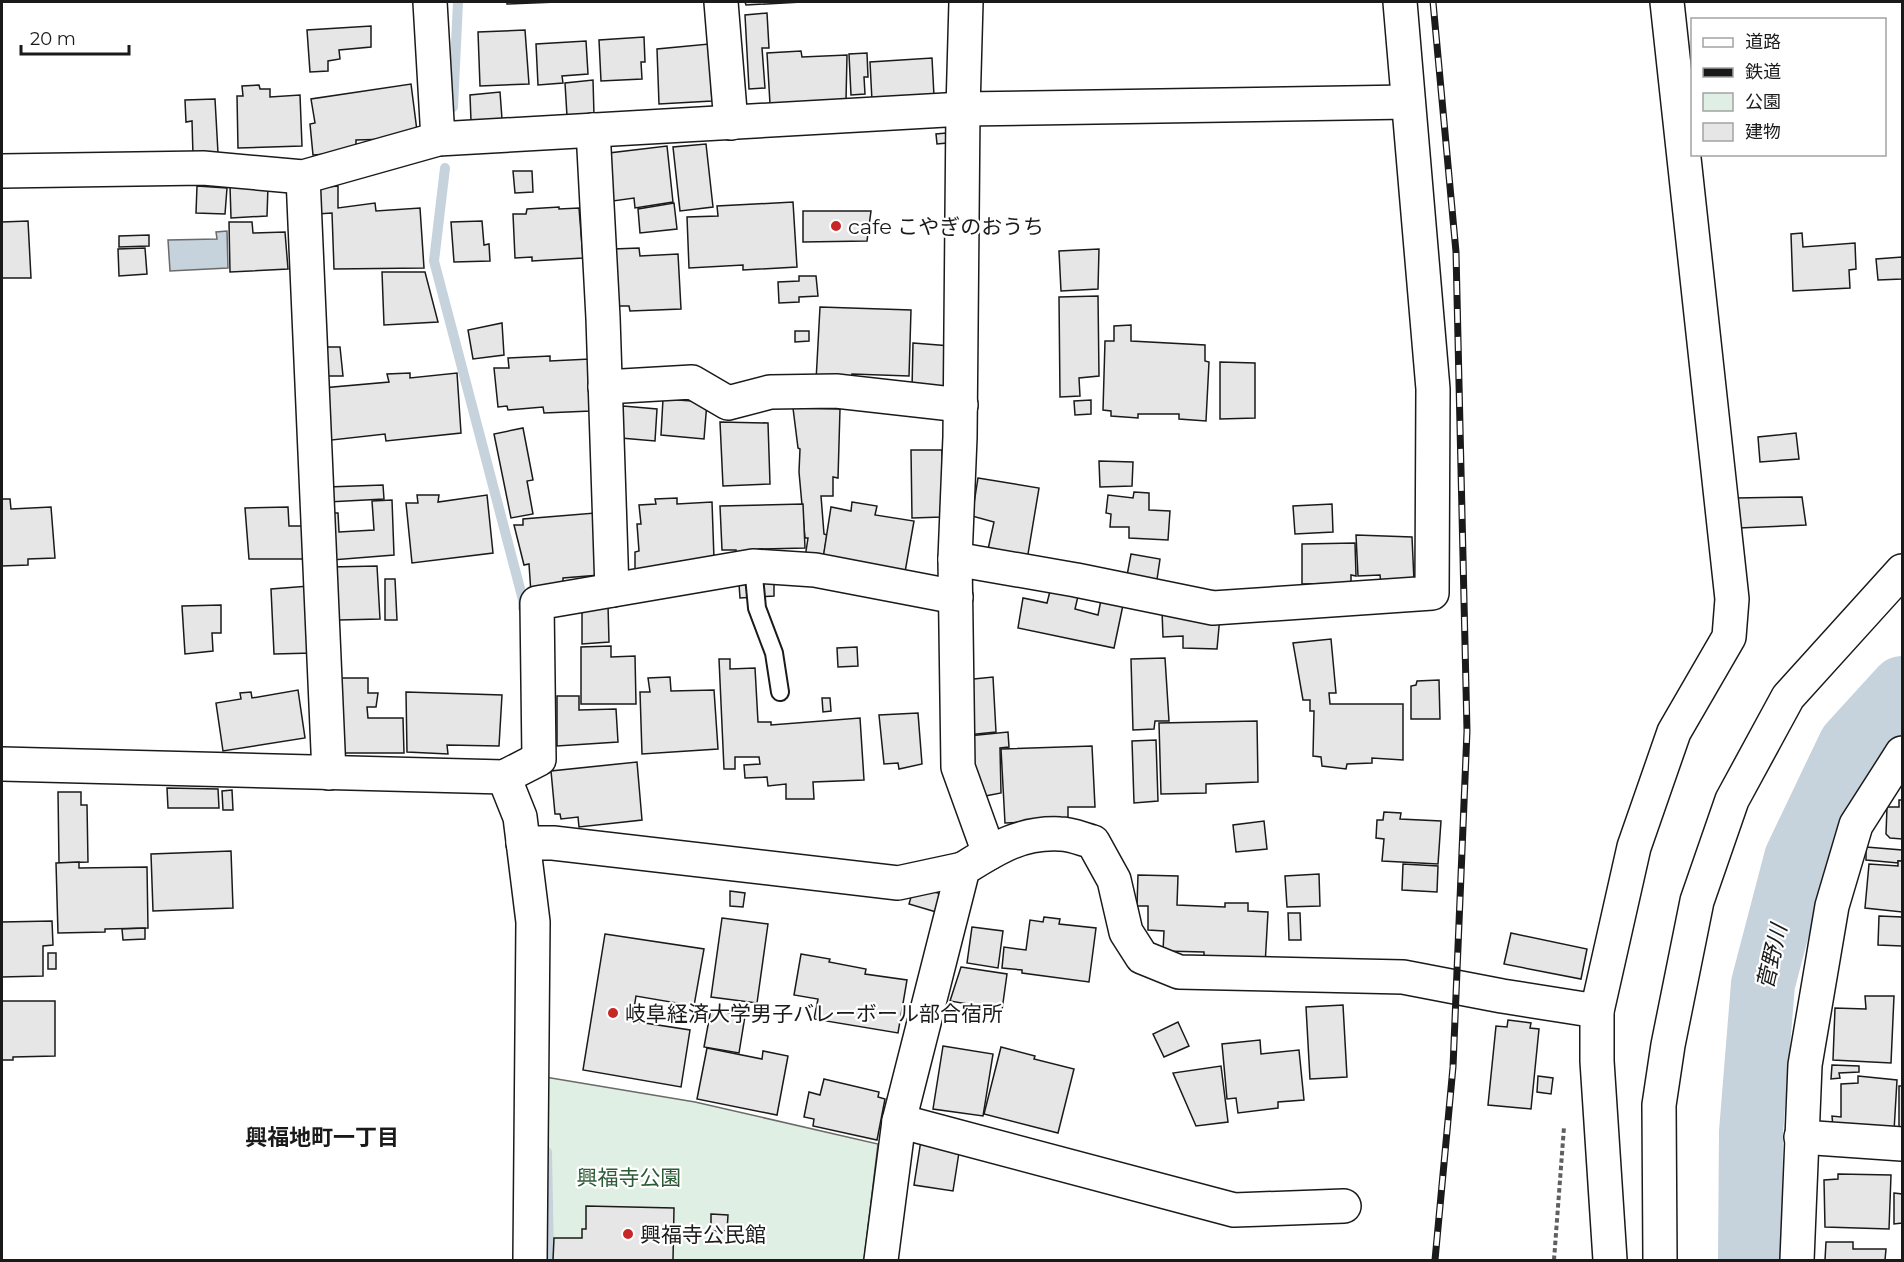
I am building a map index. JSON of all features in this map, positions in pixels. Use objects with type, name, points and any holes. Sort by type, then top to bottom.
[{"type":"street","points":[[430,2],[438,139]]},
{"type":"street","points":[[721,2],[731,123]]},
{"type":"street","points":[[881,1260],[899,1121],[976,861],[958,767],[955,559],[961,405],[966,2]]},
{"type":"street","points":[[955,559],[1076,580],[1213,608],[1431,593],[1433,388],[1400,2]]},
{"type":"street","points":[[1610,1260],[1597,1061],[1597,1011],[1634,847],[1674,732],[1729,637],[1732,599],[1667,2]]},
{"type":"street","points":[[2,171],[203,168],[303,177],[438,139],[963,109],[1408,102]]},
{"type":"street","points":[[593,130],[603,318],[612,590]]},
{"type":"street","points":[[303,177],[329,772]]},
{"type":"street","points":[[605,387],[692,382],[728,403],[770,392],[836,392],[961,405]]},
{"type":"street","points":[[2,764],[504,777],[539,759],[537,603],[753,566],[815,570],[956,597]]},
{"type":"street","points":[[1660,1260],[1659,1105],[1668,1045],[1697,901],[1732,800],[1788,697],[1902,571]]},
{"type":"street","points":[[1797,1260],[1805,1065],[1832,906],[1856,825],[1902,753]]},
{"type":"street","points":[[504,777],[520,817],[533,922],[530,1260]]},
{"type":"street","points":[[523,843],[554,843],[898,883],[976,861],[1021,837],[1062,834],[1093,842],[1114,880],[1126,932],[1142,957],[1179,972],[1403,977],[1597,1011]]},
{"type":"street","points":[[899,1121],[1234,1210],[1344,1206]]},
{"type":"street","points":[[1801,1137],[1902,1144]]},
{"type":"lane","points":[[753,566],[757,608],[774,653],[780,692]]},
{"type":"path","points":[[1554,1260],[1564,1122]]},
{"type":"green space","name":"興福寺公園","points":[[545,1077],[695,1102],[878,1144],[864,1260],[543,1260]]},
{"type":"shaded area","points":[[227,231],[228,268],[170,271],[168,240],[217,239],[216,232]]},
{"type":"building","points":[[507,2],[557,2],[507,4]]},
{"type":"building","points":[[745,2],[802,2],[746,5]]},
{"type":"building","points":[[767,13],[769,48],[762,48],[765,88],[749,89],[745,15]]},
{"type":"building","points":[[371,26],[371,47],[339,50],[340,59],[328,61],[328,71],[310,72],[307,30]]},
{"type":"building","points":[[525,30],[529,84],[480,86],[478,32]]},
{"type":"building","points":[[644,37],[645,62],[641,62],[642,79],[601,81],[599,40]]},
{"type":"building","points":[[586,41],[588,74],[562,76],[563,83],[538,85],[536,44]]},
{"type":"building","points":[[709,44],[712,101],[659,104],[657,49]]},
{"type":"building","points":[[801,51],[802,57],[847,55],[846,100],[770,104],[767,53]]},
{"type":"building","points":[[867,53],[868,77],[864,77],[865,94],[851,95],[849,54]]},
{"type":"building","points":[[932,58],[934,96],[872,101],[870,62]]},
{"type":"building","points":[[593,80],[594,115],[567,116],[565,83]]},
{"type":"building","points":[[411,84],[417,131],[391,139],[356,140],[356,152],[313,155],[310,124],[315,123],[311,99]]},
{"type":"building","points":[[259,85],[260,89],[270,89],[270,97],[300,95],[302,146],[238,148],[237,96],[243,96],[242,86]]},
{"type":"building","points":[[500,92],[502,119],[471,121],[470,95]]},
{"type":"building","points":[[215,99],[218,153],[193,155],[192,121],[186,122],[185,100]]},
{"type":"building","points":[[946,133],[947,143],[937,144],[936,134]]},
{"type":"building","points":[[706,144],[713,207],[680,211],[673,147]]},
{"type":"building","points":[[667,146],[673,202],[635,208],[634,198],[613,201],[609,153]]},
{"type":"building","points":[[513,171],[532,171],[533,192],[515,193]]},
{"type":"building","points":[[197,186],[227,188],[225,214],[196,213]]},
{"type":"building","points":[[230,186],[268,186],[267,216],[231,218]]},
{"type":"building","points":[[338,186],[338,208],[375,203],[376,211],[420,208],[424,268],[334,269],[332,213],[317,214],[316,188]]},
{"type":"building","points":[[793,202],[797,267],[743,270],[743,265],[689,268],[687,217],[718,216],[717,206]]},
{"type":"building","points":[[674,203],[677,229],[640,233],[638,209]]},
{"type":"building","points":[[559,207],[559,209],[579,208],[583,258],[532,261],[532,257],[515,258],[513,214],[526,214],[527,209]]},
{"type":"building","name":"cafe こやぎのおうち","points":[[803,211],[871,211],[867,241],[803,242]]},
{"type":"building","points":[[28,221],[31,278],[2,278],[2,222]]},
{"type":"building","points":[[482,221],[484,245],[489,244],[490,261],[454,262],[451,222]]},
{"type":"building","points":[[229,222],[252,222],[253,233],[285,232],[288,269],[230,272]]},
{"type":"building","points":[[1802,233],[1803,247],[1855,243],[1856,269],[1849,270],[1850,288],[1793,291],[1791,234]]},
{"type":"building","points":[[149,235],[149,246],[119,247],[119,236]]},
{"type":"building","points":[[145,248],[147,274],[119,276],[118,249]]},
{"type":"building","points":[[639,248],[640,256],[678,254],[681,309],[630,311],[629,306],[618,306],[613,249]]},
{"type":"building","points":[[1099,249],[1098,289],[1061,291],[1059,251]]},
{"type":"building","points":[[1902,257],[1902,279],[1878,280],[1876,259]]},
{"type":"building","points":[[382,272],[425,272],[438,322],[384,325]]},
{"type":"building","points":[[799,276],[816,276],[818,296],[799,297],[799,302],[779,303],[778,282],[799,281]]},
{"type":"building","points":[[1098,296],[1099,376],[1079,378],[1080,396],[1060,397],[1059,297]]},
{"type":"building","points":[[820,307],[911,310],[909,376],[852,374],[850,385],[816,381]]},
{"type":"building","points":[[502,323],[504,355],[473,359],[468,330]]},
{"type":"building","points":[[1131,325],[1131,341],[1205,345],[1205,361],[1209,362],[1206,421],[1179,419],[1179,414],[1138,414],[1138,418],[1111,416],[1111,411],[1103,410],[1105,341],[1114,341],[1114,326]]},
{"type":"building","points":[[795,331],[809,331],[809,341],[795,342]]},
{"type":"building","points":[[913,343],[951,346],[950,390],[912,389]]},
{"type":"building","points":[[319,347],[340,347],[343,376],[320,376]]},
{"type":"building","points":[[550,356],[550,361],[590,359],[591,411],[544,413],[543,407],[508,410],[507,406],[498,407],[494,368],[509,368],[508,358]]},
{"type":"building","points":[[1220,362],[1255,363],[1255,418],[1220,419]]},
{"type":"building","points":[[410,373],[410,378],[457,373],[461,433],[386,441],[385,434],[323,441],[322,388],[389,382],[387,374]]},
{"type":"building","points":[[663,399],[707,402],[704,439],[661,435]]},
{"type":"building","points":[[1091,400],[1091,414],[1075,415],[1074,401]]},
{"type":"building","points":[[623,406],[657,409],[655,441],[621,438]]},
{"type":"building","points":[[793,408],[840,409],[838,478],[833,477],[833,496],[821,496],[824,534],[827,535],[823,561],[805,558],[808,538],[805,538],[799,472],[800,449],[798,448]]},
{"type":"building","points":[[720,422],[768,423],[770,484],[723,486]]},
{"type":"building","points":[[523,428],[533,480],[527,481],[533,514],[511,518],[494,434]]},
{"type":"building","points":[[1796,433],[1799,459],[1760,462],[1758,437]]},
{"type":"building","points":[[911,450],[942,450],[942,517],[912,518]]},
{"type":"building","points":[[1099,461],[1133,462],[1132,486],[1100,487]]},
{"type":"building","points":[[978,478],[1039,488],[1027,560],[987,554],[994,522],[972,516]]},
{"type":"building","points":[[383,485],[384,499],[328,502],[327,487]]},
{"type":"building","points":[[1134,492],[1149,493],[1149,510],[1170,511],[1168,540],[1129,538],[1129,527],[1110,527],[1111,514],[1106,513],[1108,495],[1133,498]]},
{"type":"building","points":[[417,495],[439,495],[438,502],[487,495],[493,553],[412,563],[406,503],[418,503]]},
{"type":"building","points":[[1802,497],[1806,525],[1739,528],[1736,498]]},
{"type":"building","points":[[677,498],[677,504],[712,502],[714,559],[681,561],[682,570],[635,573],[635,552],[639,551],[637,524],[641,524],[639,505],[656,504],[655,499]]},
{"type":"building","points":[[2,499],[10,499],[11,509],[51,507],[55,558],[28,559],[28,565],[2,566]]},
{"type":"building","points":[[392,500],[394,555],[332,560],[330,513],[338,513],[339,532],[374,530],[372,501]]},
{"type":"building","points":[[852,502],[877,506],[875,515],[914,521],[904,578],[822,565],[831,507],[851,511]]},
{"type":"building","points":[[803,504],[805,548],[758,549],[758,553],[736,553],[736,550],[722,550],[720,506]]},
{"type":"building","points":[[1332,504],[1333,532],[1295,534],[1293,506]]},
{"type":"building","points":[[288,507],[289,526],[303,526],[305,559],[249,559],[245,508]]},
{"type":"building","points":[[595,513],[600,575],[563,578],[563,587],[531,593],[529,564],[524,565],[514,525],[523,525],[523,519]]},
{"type":"building","points":[[1356,535],[1412,537],[1414,581],[1381,585],[1380,575],[1358,576]]},
{"type":"building","points":[[1355,543],[1356,576],[1351,575],[1351,583],[1302,584],[1302,544]]},
{"type":"building","points":[[1131,554],[1160,559],[1156,586],[1126,581]]},
{"type":"building","points":[[377,566],[380,619],[339,620],[331,567]]},
{"type":"building","points":[[385,579],[395,579],[397,620],[385,620]]},
{"type":"building","points":[[774,581],[774,596],[740,598],[739,584]]},
{"type":"building","points":[[309,586],[313,653],[274,654],[271,589]]},
{"type":"building","points":[[1051,587],[1079,592],[1075,609],[1098,615],[1101,600],[1123,605],[1114,648],[1018,628],[1023,598],[1047,603]]},
{"type":"building","points":[[221,605],[221,633],[212,633],[213,651],[185,654],[182,606]]},
{"type":"building","points":[[608,605],[609,642],[582,644],[582,606]]},
{"type":"building","points":[[1162,611],[1220,616],[1217,649],[1183,648],[1183,636],[1163,637]]},
{"type":"building","points":[[1331,639],[1336,693],[1329,693],[1330,704],[1403,704],[1403,760],[1372,758],[1372,763],[1347,764],[1346,769],[1322,766],[1321,757],[1313,756],[1314,711],[1310,711],[1310,700],[1303,700],[1293,643]]},
{"type":"building","points":[[611,646],[611,657],[635,656],[636,704],[581,704],[581,647]]},
{"type":"building","points":[[857,647],[858,666],[838,667],[837,648]]},
{"type":"building","points":[[1165,658],[1169,721],[1155,721],[1154,729],[1133,730],[1131,659]]},
{"type":"building","points":[[719,659],[730,659],[730,669],[755,668],[758,722],[771,722],[771,725],[860,718],[864,780],[813,782],[814,799],[786,799],[786,784],[768,786],[767,777],[745,778],[744,765],[760,764],[759,757],[735,757],[735,769],[724,769]]},
{"type":"building","points":[[670,677],[671,691],[714,690],[718,749],[642,754],[640,692],[650,692],[648,678]]},
{"type":"building","points":[[993,677],[996,732],[967,735],[964,680]]},
{"type":"building","points":[[336,678],[368,678],[368,693],[378,693],[376,707],[367,707],[368,718],[403,718],[404,753],[339,753]]},
{"type":"building","points":[[1439,680],[1440,719],[1411,719],[1411,686],[1416,685],[1417,681]]},
{"type":"building","points":[[298,690],[305,738],[223,751],[216,703],[241,699],[240,693],[251,692],[252,698]]},
{"type":"building","points":[[406,692],[502,695],[499,746],[447,745],[448,754],[407,752]]},
{"type":"building","points":[[557,696],[579,696],[579,710],[616,709],[618,742],[557,746]]},
{"type":"building","points":[[822,698],[830,698],[831,711],[823,712]]},
{"type":"building","points":[[918,713],[922,764],[899,769],[898,763],[884,764],[879,715]]},
{"type":"building","points":[[1257,721],[1258,782],[1206,784],[1206,793],[1161,794],[1159,723]]},
{"type":"building","points":[[1008,732],[1009,747],[1000,748],[1001,793],[980,797],[968,736]]},
{"type":"building","points":[[1156,740],[1158,801],[1134,803],[1132,741]]},
{"type":"building","points":[[1092,746],[1095,807],[1068,807],[1068,821],[1005,823],[1001,749]]},
{"type":"building","points":[[637,762],[642,820],[579,827],[578,817],[561,819],[560,814],[555,814],[551,771]]},
{"type":"building","points":[[167,788],[218,789],[219,808],[168,808]]},
{"type":"building","points":[[232,790],[233,810],[223,810],[222,791]]},
{"type":"building","points":[[58,792],[81,792],[81,805],[87,805],[88,862],[59,863]]},
{"type":"building","points":[[1899,800],[1902,800],[1902,839],[1890,838],[1886,834],[1887,807],[1899,807]]},
{"type":"building","points":[[1384,812],[1401,813],[1400,819],[1441,821],[1438,864],[1382,861],[1384,839],[1376,838],[1377,820],[1383,820]]},
{"type":"building","points":[[1264,821],[1267,849],[1236,852],[1233,825]]},
{"type":"building","points":[[1866,847],[1902,850],[1902,861],[1898,863],[1866,860]]},
{"type":"building","points":[[231,851],[233,908],[153,911],[151,854]]},
{"type":"building","points":[[1898,861],[1902,861],[1902,912],[1865,908],[1869,864],[1898,866]]},
{"type":"building","points":[[79,862],[79,868],[147,867],[148,928],[58,933],[56,863]]},
{"type":"building","points":[[1403,864],[1438,866],[1437,892],[1402,890]]},
{"type":"building","points":[[1319,874],[1320,906],[1287,907],[1285,876]]},
{"type":"building","points":[[1138,875],[1178,876],[1177,905],[1225,907],[1225,903],[1248,903],[1248,911],[1268,912],[1265,966],[1204,958],[1204,952],[1163,951],[1164,931],[1148,930],[1148,906],[1137,906]]},
{"type":"building","points":[[921,888],[948,896],[943,914],[909,904],[913,890]]},
{"type":"building","points":[[730,891],[745,893],[743,907],[730,906]]},
{"type":"building","points":[[1288,913],[1300,913],[1301,940],[1289,940]]},
{"type":"building","points":[[1879,916],[1902,917],[1902,946],[1878,945]]},
{"type":"building","points":[[1044,917],[1060,919],[1059,924],[1096,928],[1089,982],[1002,968],[1004,947],[1026,950],[1030,920],[1043,922]]},
{"type":"building","points":[[722,918],[768,924],[757,1003],[711,997]]},
{"type":"building","points":[[52,921],[53,945],[43,946],[43,976],[2,977],[2,922]]},
{"type":"building","points":[[972,927],[1003,931],[998,968],[967,963]]},
{"type":"building","points":[[145,928],[145,939],[123,940],[122,929]]},
{"type":"building","points":[[1511,933],[1587,949],[1581,979],[1504,964]]},
{"type":"building","name":"岐阜経済大学男子バレーボール部合宿所","points":[[605,934],[704,949],[694,1006],[636,996],[632,1021],[690,1030],[681,1087],[583,1070]]},
{"type":"building","points":[[48,953],[56,953],[56,969],[48,969]]},
{"type":"building","points":[[801,954],[866,969],[865,974],[907,980],[898,1033],[814,1019],[818,999],[794,995]]},
{"type":"building","points":[[961,967],[1007,974],[1002,1010],[950,1001]]},
{"type":"building","points":[[1865,996],[1894,996],[1891,1063],[1833,1060],[1835,1008],[1866,1009]]},
{"type":"building","points":[[2,1001],[55,1001],[55,1056],[13,1057],[13,1060],[2,1060]]},
{"type":"building","points":[[1343,1005],[1347,1077],[1310,1079],[1306,1007]]},
{"type":"building","points":[[711,1009],[745,1016],[739,1053],[704,1047]]},
{"type":"building","points":[[1508,1020],[1531,1023],[1530,1028],[1539,1029],[1531,1109],[1488,1105],[1496,1026],[1507,1027]]},
{"type":"building","points":[[1178,1022],[1189,1046],[1164,1057],[1153,1034]]},
{"type":"building","points":[[1260,1040],[1261,1054],[1299,1050],[1304,1100],[1278,1102],[1278,1108],[1238,1113],[1236,1098],[1227,1099],[1222,1044]]},
{"type":"building","points":[[943,1046],[993,1054],[983,1116],[933,1109]]},
{"type":"building","points":[[1001,1047],[1035,1056],[1034,1059],[1074,1069],[1058,1133],[984,1114]]},
{"type":"building","points":[[707,1048],[762,1059],[763,1051],[788,1056],[777,1115],[697,1099]]},
{"type":"building","points":[[1832,1065],[1859,1066],[1859,1072],[1839,1073],[1840,1078],[1831,1079]]},
{"type":"building","points":[[1221,1066],[1228,1122],[1196,1126],[1173,1073]]},
{"type":"building","points":[[1538,1076],[1553,1078],[1551,1094],[1537,1092]]},
{"type":"building","points":[[1858,1076],[1897,1080],[1894,1131],[1833,1127],[1832,1116],[1841,1117],[1841,1084],[1858,1083]]},
{"type":"building","points":[[824,1079],[879,1092],[878,1097],[885,1099],[877,1140],[813,1126],[814,1119],[804,1117],[809,1092],[820,1095]]},
{"type":"building","points":[[1899,1086],[1902,1086],[1902,1131],[1899,1130]]},
{"type":"building","points":[[921,1140],[960,1146],[953,1191],[914,1185]]},
{"type":"building","points":[[1838,1174],[1891,1175],[1889,1229],[1825,1227],[1824,1180],[1838,1179]]},
{"type":"building","points":[[1894,1193],[1902,1194],[1902,1223],[1894,1224]]},
{"type":"building","name":"興福寺公民館","points":[[586,1206],[674,1208],[673,1260],[553,1260],[554,1238],[582,1238],[582,1229],[586,1229]]},
{"type":"building","points":[[711,1214],[728,1215],[727,1231],[711,1231]]},
{"type":"building","points":[[1826,1242],[1853,1242],[1853,1249],[1886,1249],[1885,1260],[1825,1260]]},
{"type":"waterway","points":[[453,107],[458,2]]},
{"type":"waterway","points":[[445,168],[434,261],[523,600],[523,608]]},
{"type":"waterway","name":"菅野川","points":[[1750,1260],[1751,1132],[1763,984],[1796,858],[1850,745],[1902,688]]},
{"type":"waterway","points":[[547,1152],[549,1260]]},
{"type":"railway","points":[[1433,2],[1456,252],[1467,731],[1453,1067],[1435,1260]]},
{"type":"place","name":"cafe こやぎのおうち","points":[[836,226]]},
{"type":"place","name":"岐阜経済大学男子バレーボール部合宿所","points":[[613,1013]]},
{"type":"place","name":"興福寺公民館","points":[[628,1234]]},
{"type":"district","name":"興福地町一丁目","points":[[322,1137]]}]
